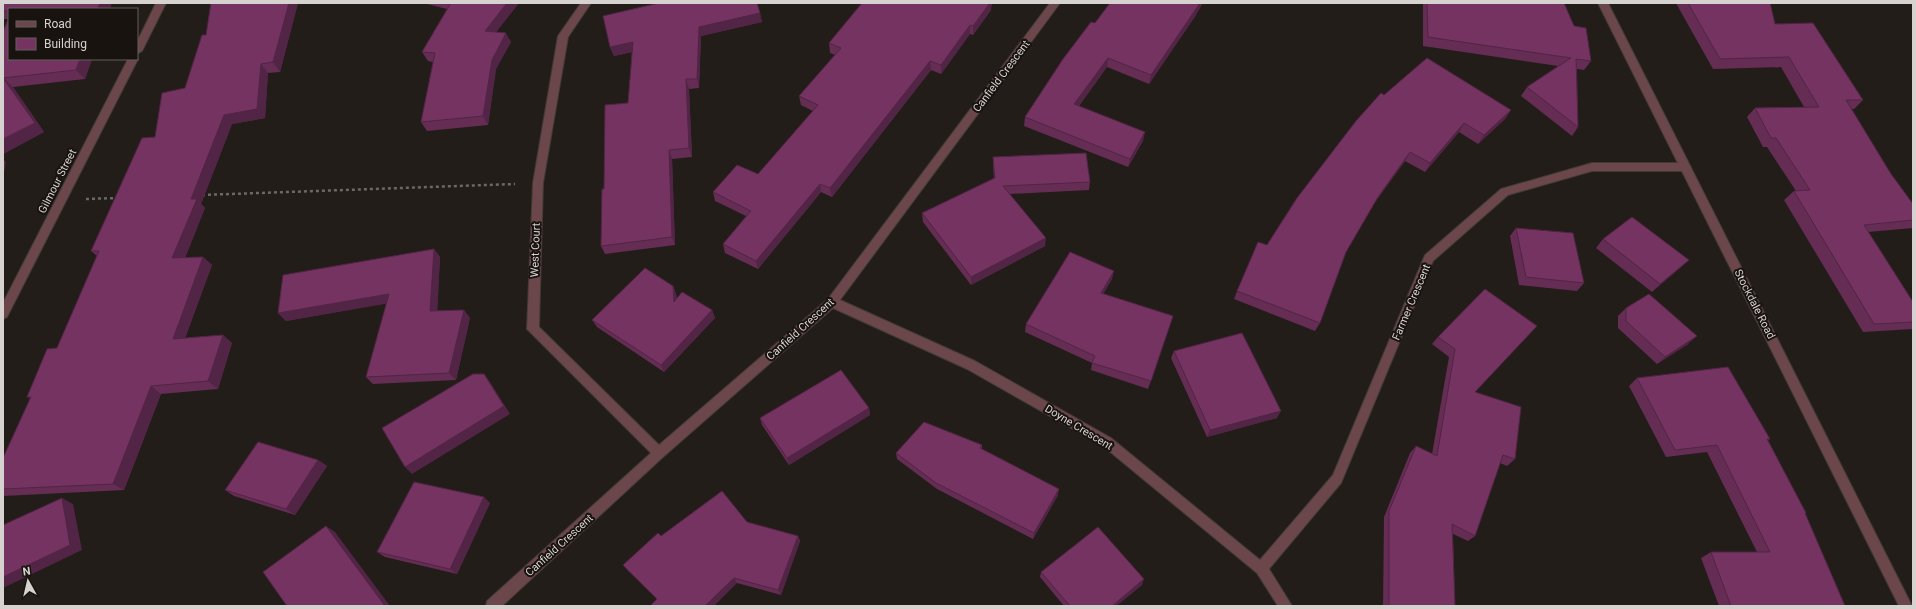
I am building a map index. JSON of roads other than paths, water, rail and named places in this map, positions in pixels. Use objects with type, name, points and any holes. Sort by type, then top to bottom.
[{"type":"street","points":[[138,49],[161,3]]},
{"type":"street","name":"West Court","points":[[586,3],[563,36],[538,183],[533,329],[659,453]]},
{"type":"street","name":"Canfield Crescent","points":[[492,606],[659,453],[832,302],[1055,3]]},
{"type":"street","name":"Stockdale Road","points":[[1603,3],[1906,606]]},
{"type":"street","name":"Gilmour Street","points":[[3,314],[6,303],[61,200],[132,60]]},
{"type":"street","name":"Farmer Crescent","points":[[1261,569],[1337,479],[1429,258],[1506,192],[1592,167],[1686,167]]},
{"type":"street","name":"Doyne Crescent","points":[[832,302],[971,365],[1107,442],[1261,569],[1286,606]]}]
